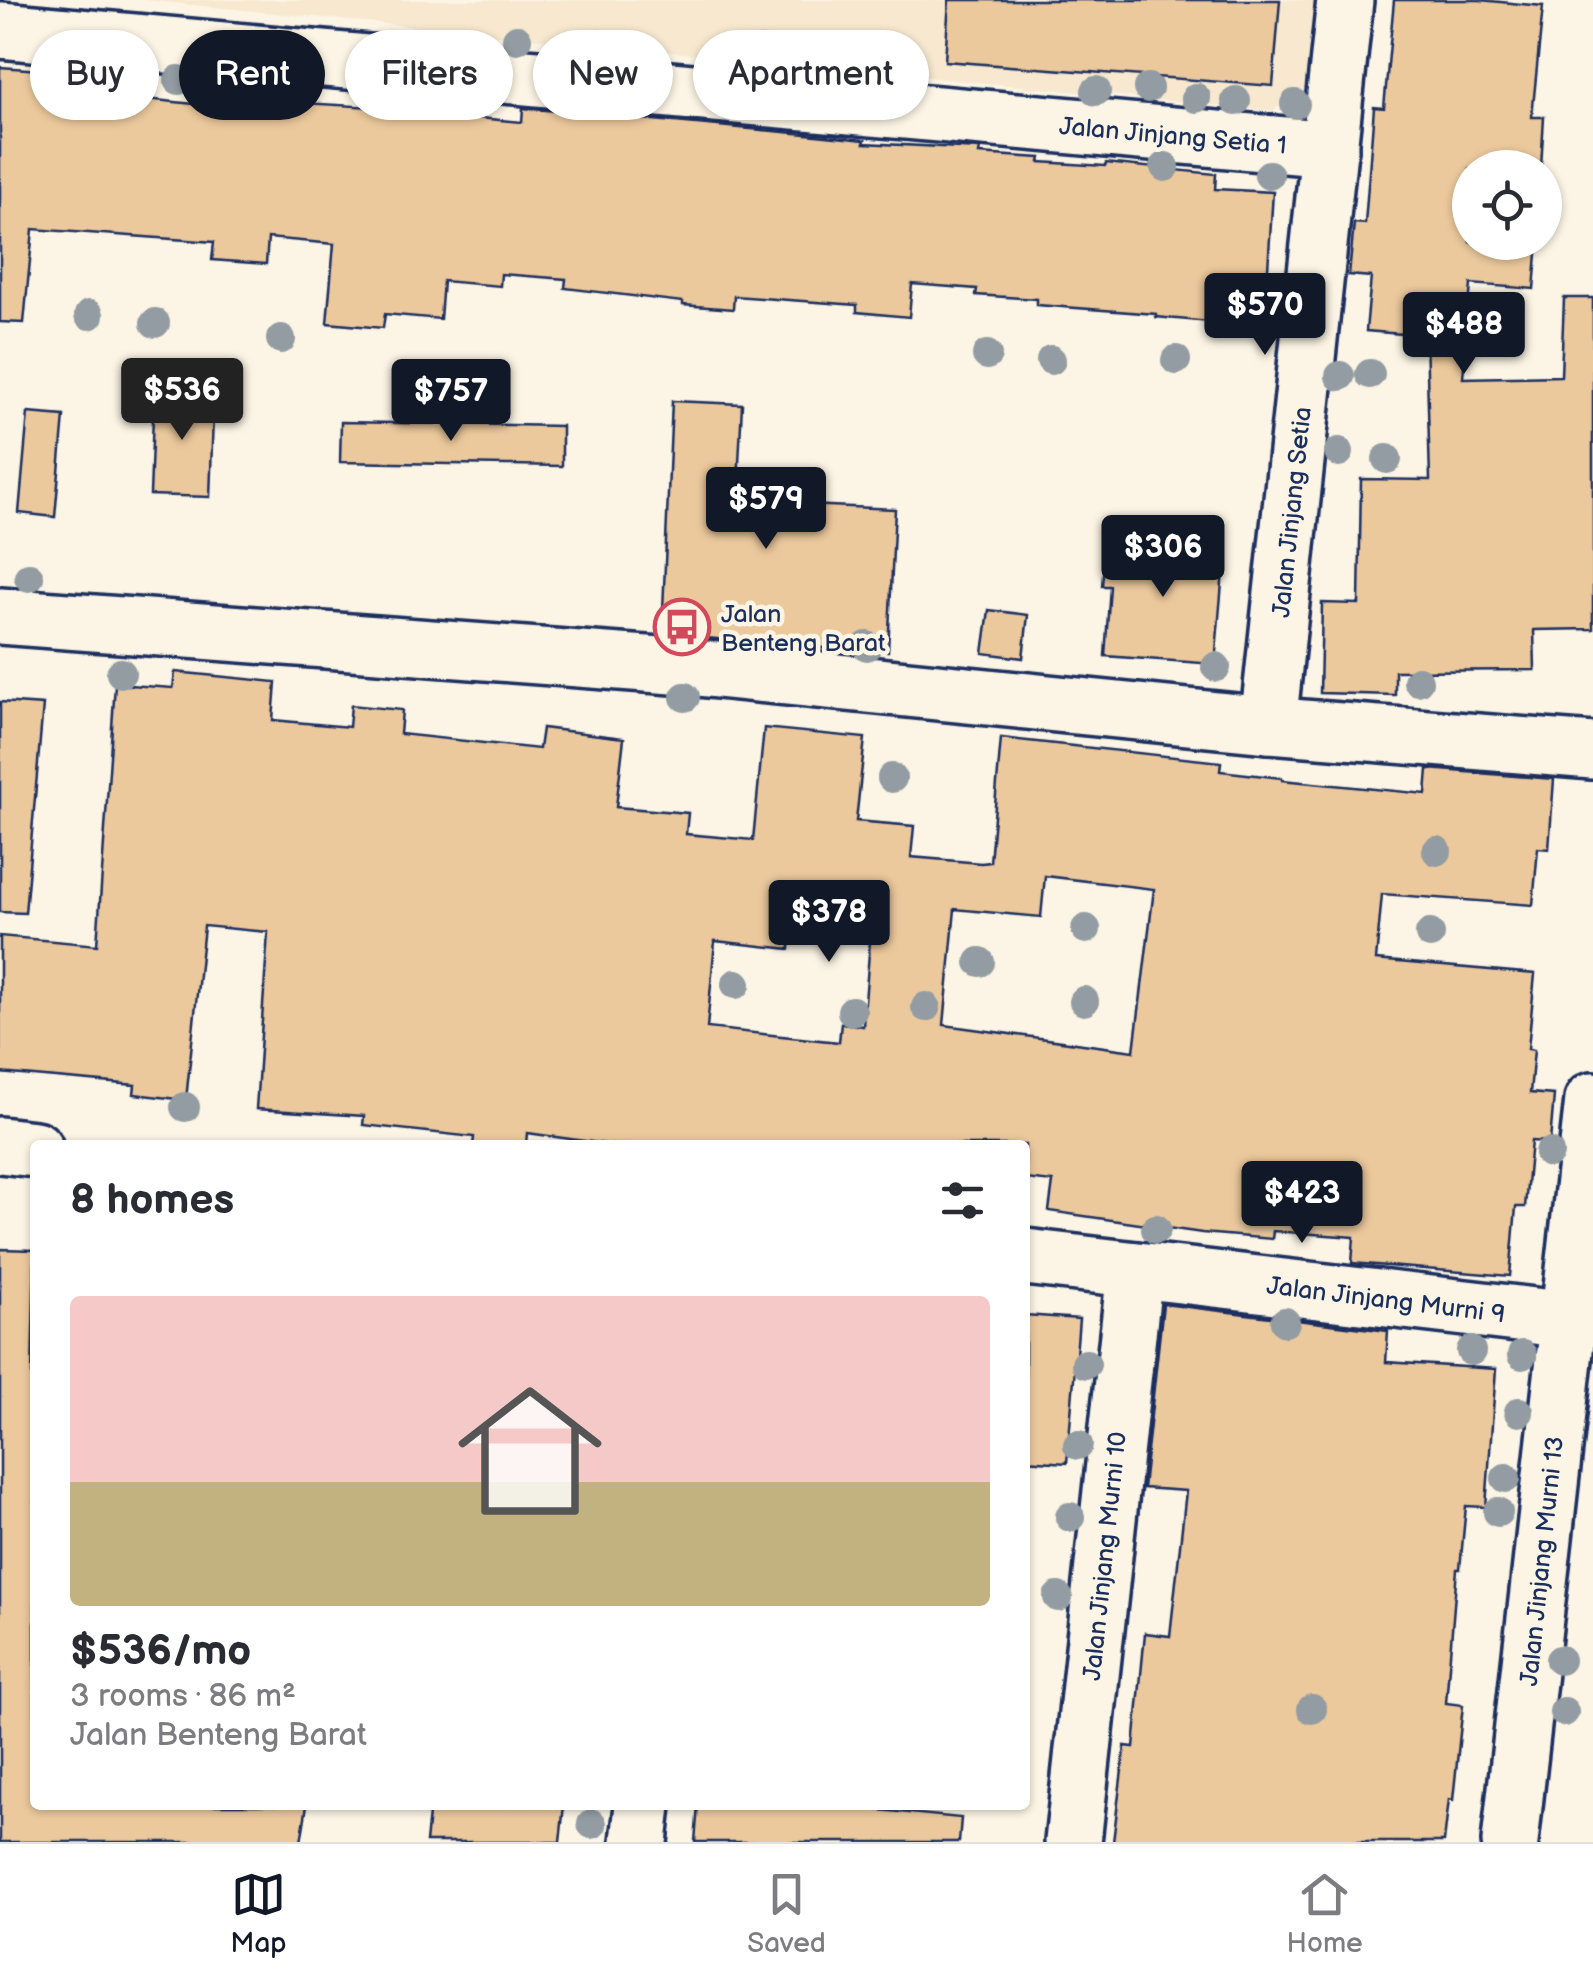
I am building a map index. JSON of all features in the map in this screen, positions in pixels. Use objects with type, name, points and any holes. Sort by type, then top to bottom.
[{"type":"street","name":"Jalan Jinjang Setia","points":[[1268,725],[1345,0]]},
{"type":"street","name":"Jalan Jinjang Setia 1","points":[[0,30],[1330,149]]},
{"type":"street","points":[[0,616],[687,667],[1268,725],[1593,751]]},
{"type":"street","name":"Jalan Jinjang Murni 13","points":[[1510,1842],[1593,1100]]},
{"type":"street","points":[[0,1145],[30,1148]]},
{"type":"street","name":"Jalan Jinjang Murni 9","points":[[1030,1259],[1568,1320]]},
{"type":"street","name":"Jalan Jinjang Murni 10","points":[[1073,1842],[1135,1270]]},
{"type":"street","points":[[639,1842],[642,1810]]},
{"type":"shaded area","points":[[142,0],[1317,0],[1308,87],[1272,111],[929,77],[929,30],[693,30],[693,54],[673,52],[673,30],[533,30],[533,38],[513,36],[513,30],[447,30]]},
{"type":"building","points":[[949,0],[1280,0],[1273,86],[945,61]]},
{"type":"building","points":[[1394,0],[1480,0],[1543,6],[1532,117],[1544,117],[1542,150],[1452,150],[1452,260],[1536,260],[1534,289],[1471,284],[1463,378],[1561,376],[1564,298],[1593,298],[1593,629],[1534,630],[1535,670],[1395,671],[1395,695],[1320,693],[1322,603],[1359,604],[1361,479],[1430,480],[1426,336],[1366,331],[1371,277],[1349,275],[1354,223],[1365,224],[1374,107],[1384,108]]},
{"type":"building","points":[[0,67],[30,69],[30,120],[159,120],[159,100],[179,102],[179,120],[325,120],[325,104],[345,105],[345,120],[522,122],[523,108],[533,109],[533,120],[651,120],[865,140],[864,143],[980,149],[979,154],[1041,158],[1040,162],[1105,166],[1106,163],[1216,174],[1215,189],[1273,192],[1264,330],[1210,326],[1211,322],[1156,314],[1037,305],[1037,299],[976,295],[977,289],[912,284],[909,317],[857,312],[857,305],[734,296],[733,309],[683,305],[565,288],[566,279],[501,274],[500,286],[443,281],[440,319],[385,314],[383,328],[327,323],[334,244],[268,238],[266,264],[212,260],[214,242],[33,229],[24,323],[0,322]]},
{"type":"building","points":[[154,388],[214,390],[210,497],[150,495]]},
{"type":"building","points":[[672,401],[742,404],[737,502],[895,509],[888,651],[662,634]]},
{"type":"building","points":[[28,413],[64,416],[55,517],[19,513]]},
{"type":"building","points":[[341,422],[562,426],[562,466],[340,462]]},
{"type":"building","points":[[1106,538],[1225,548],[1215,664],[1105,656],[1110,586],[1102,586]]},
{"type":"building","points":[[989,610],[1028,615],[1023,658],[983,653]]},
{"type":"building","points":[[175,672],[276,682],[273,720],[349,727],[351,705],[402,710],[400,734],[539,749],[542,728],[624,738],[616,807],[688,813],[686,834],[753,840],[764,728],[865,738],[856,821],[914,826],[911,857],[981,863],[990,862],[1001,738],[1221,762],[1220,771],[1426,794],[1428,769],[1554,779],[1549,849],[1538,848],[1533,905],[1382,894],[1376,960],[1535,974],[1528,1049],[1534,1050],[1530,1093],[1554,1095],[1550,1142],[1531,1141],[1525,1207],[1516,1207],[1510,1276],[1352,1263],[1354,1237],[1273,1231],[1272,1239],[1049,1211],[1053,1182],[1030,1180],[1030,1140],[577,1140],[527,1133],[526,1140],[474,1140],[474,1137],[363,1125],[364,1116],[256,1109],[268,932],[204,926],[186,1100],[134,1094],[135,1085],[0,1073],[0,936],[97,945],[115,684],[173,688]],"holes":[[[1045,876],[1154,889],[1134,1051],[944,1025],[955,909],[1041,917]],[[791,934],[870,941],[863,1026],[841,1023],[839,1042],[707,1028],[715,941],[790,949]]]},
{"type":"building","points":[[0,702],[43,705],[25,913],[0,912]]},
{"type":"building","points":[[0,1249],[30,1250],[30,1810],[306,1810],[301,1842],[0,1842]]},
{"type":"building","points":[[1163,1304],[1388,1331],[1386,1362],[1496,1369],[1486,1507],[1466,1506],[1457,1569],[1446,1703],[1463,1705],[1453,1800],[1449,1799],[1444,1842],[1113,1842],[1125,1746],[1134,1747],[1145,1633],[1170,1636],[1186,1491],[1143,1488]]},
{"type":"building","points":[[1030,1315],[1079,1319],[1067,1463],[1030,1460]]},
{"type":"building","points":[[429,1810],[563,1810],[560,1842],[426,1842]]},
{"type":"building","points":[[698,1810],[879,1810],[961,1818],[959,1842],[695,1842]]},
{"type":"place","name":"Jalan Benteng Barat","points":[[682,627]]}]
